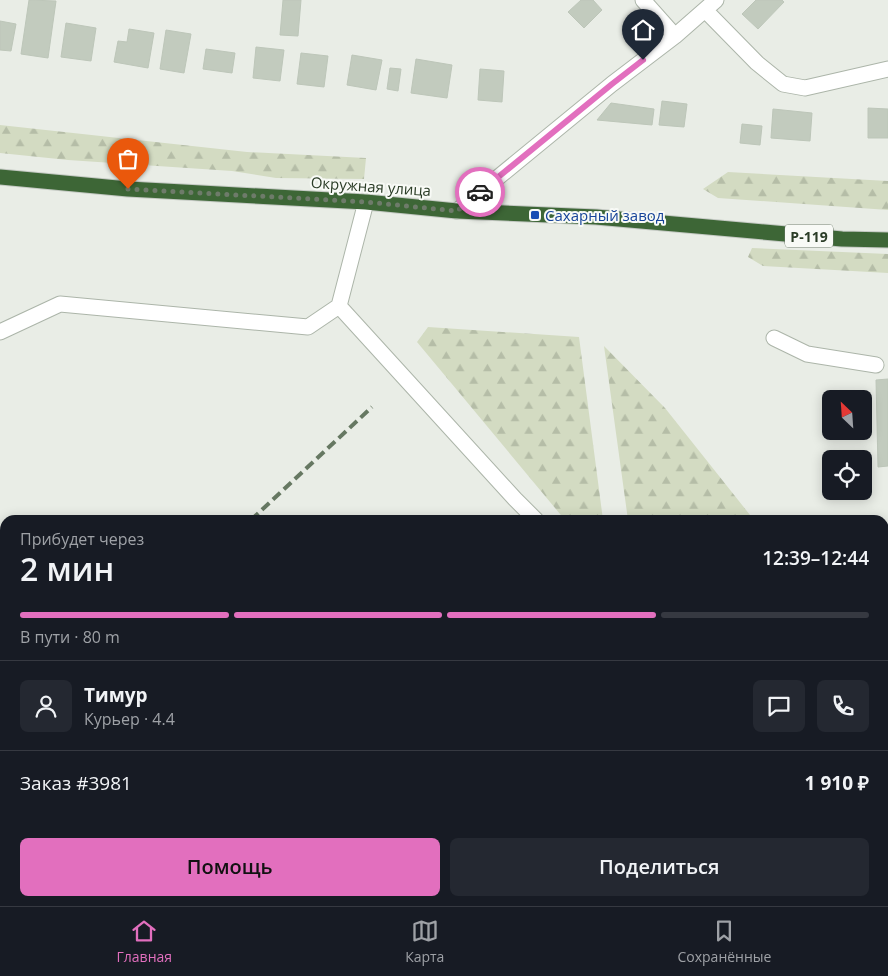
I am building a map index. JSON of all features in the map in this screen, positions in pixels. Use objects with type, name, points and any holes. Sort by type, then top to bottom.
[{"type":"highway","name":"Окружная улица","points":[[0,177],[128,189],[366,202],[457,211],[596,217],[842,239],[888,240]]},
{"type":"street","points":[[643,0],[675,36]]},
{"type":"street","points":[[457,211],[612,84],[675,36],[710,5],[757,63],[783,84],[805,88],[888,69]]},
{"type":"street","points":[[0,332],[60,304],[308,327],[339,306],[366,202]]},
{"type":"street","points":[[339,306],[531,515]]},
{"type":"street","points":[[774,338],[808,354],[876,365]]},
{"type":"green space","points":[[0,125],[247,152],[366,158],[364,179],[276,178],[232,171],[68,160],[0,153]]},
{"type":"green space","points":[[728,172],[888,181],[888,210],[718,198],[703,189]]},
{"type":"green space","points":[[752,248],[888,254],[888,273],[763,266],[748,257]]},
{"type":"green space","points":[[428,327],[579,337],[602,515],[561,515],[417,342]]},
{"type":"green space","points":[[604,346],[665,408],[750,515],[627,515]]},
{"type":"building","points":[[29,0],[56,1],[48,58],[21,54]]},
{"type":"building","points":[[283,0],[301,0],[298,36],[280,35]]},
{"type":"building","points":[[581,0],[593,0],[602,10],[584,28],[568,12]]},
{"type":"building","points":[[756,0],[782,0],[784,2],[758,29],[742,14]]},
{"type":"building","points":[[0,21],[16,24],[11,51],[0,50]]},
{"type":"building","points":[[66,23],[96,28],[91,61],[61,57]]},
{"type":"building","points":[[129,29],[154,33],[148,68],[114,62],[118,41],[127,42]]},
{"type":"building","points":[[166,30],[191,34],[184,73],[160,69]]},
{"type":"building","points":[[256,47],[284,50],[280,81],[253,78]]},
{"type":"building","points":[[206,49],[235,53],[232,73],[203,69]]},
{"type":"building","points":[[301,53],[328,56],[324,87],[297,84]]},
{"type":"building","points":[[352,55],[382,60],[376,90],[347,85]]},
{"type":"building","points":[[416,59],[452,65],[447,98],[411,93]]},
{"type":"building","points":[[390,68],[401,69],[398,91],[387,89]]},
{"type":"building","points":[[480,69],[504,71],[502,102],[478,100]]},
{"type":"building","points":[[662,101],[687,104],[684,127],[659,125]]},
{"type":"building","points":[[611,103],[654,109],[652,125],[597,120]]},
{"type":"building","points":[[868,108],[888,109],[888,138],[868,138]]},
{"type":"building","points":[[773,109],[812,113],[810,141],[771,138]]},
{"type":"building","points":[[742,124],[762,126],[760,145],[740,143]]},
{"type":"building","points":[[888,379],[888,466],[878,467],[876,380]]},
{"type":"railway","points":[[256,515],[372,407]]},
{"type":"way so far","points":[[128,189],[366,202],[457,211],[480,192]]},
{"type":"place","name":"Сахарный завод","points":[[535,215]]},
{"type":"route","points":[[480,192],[643,60]]}]
